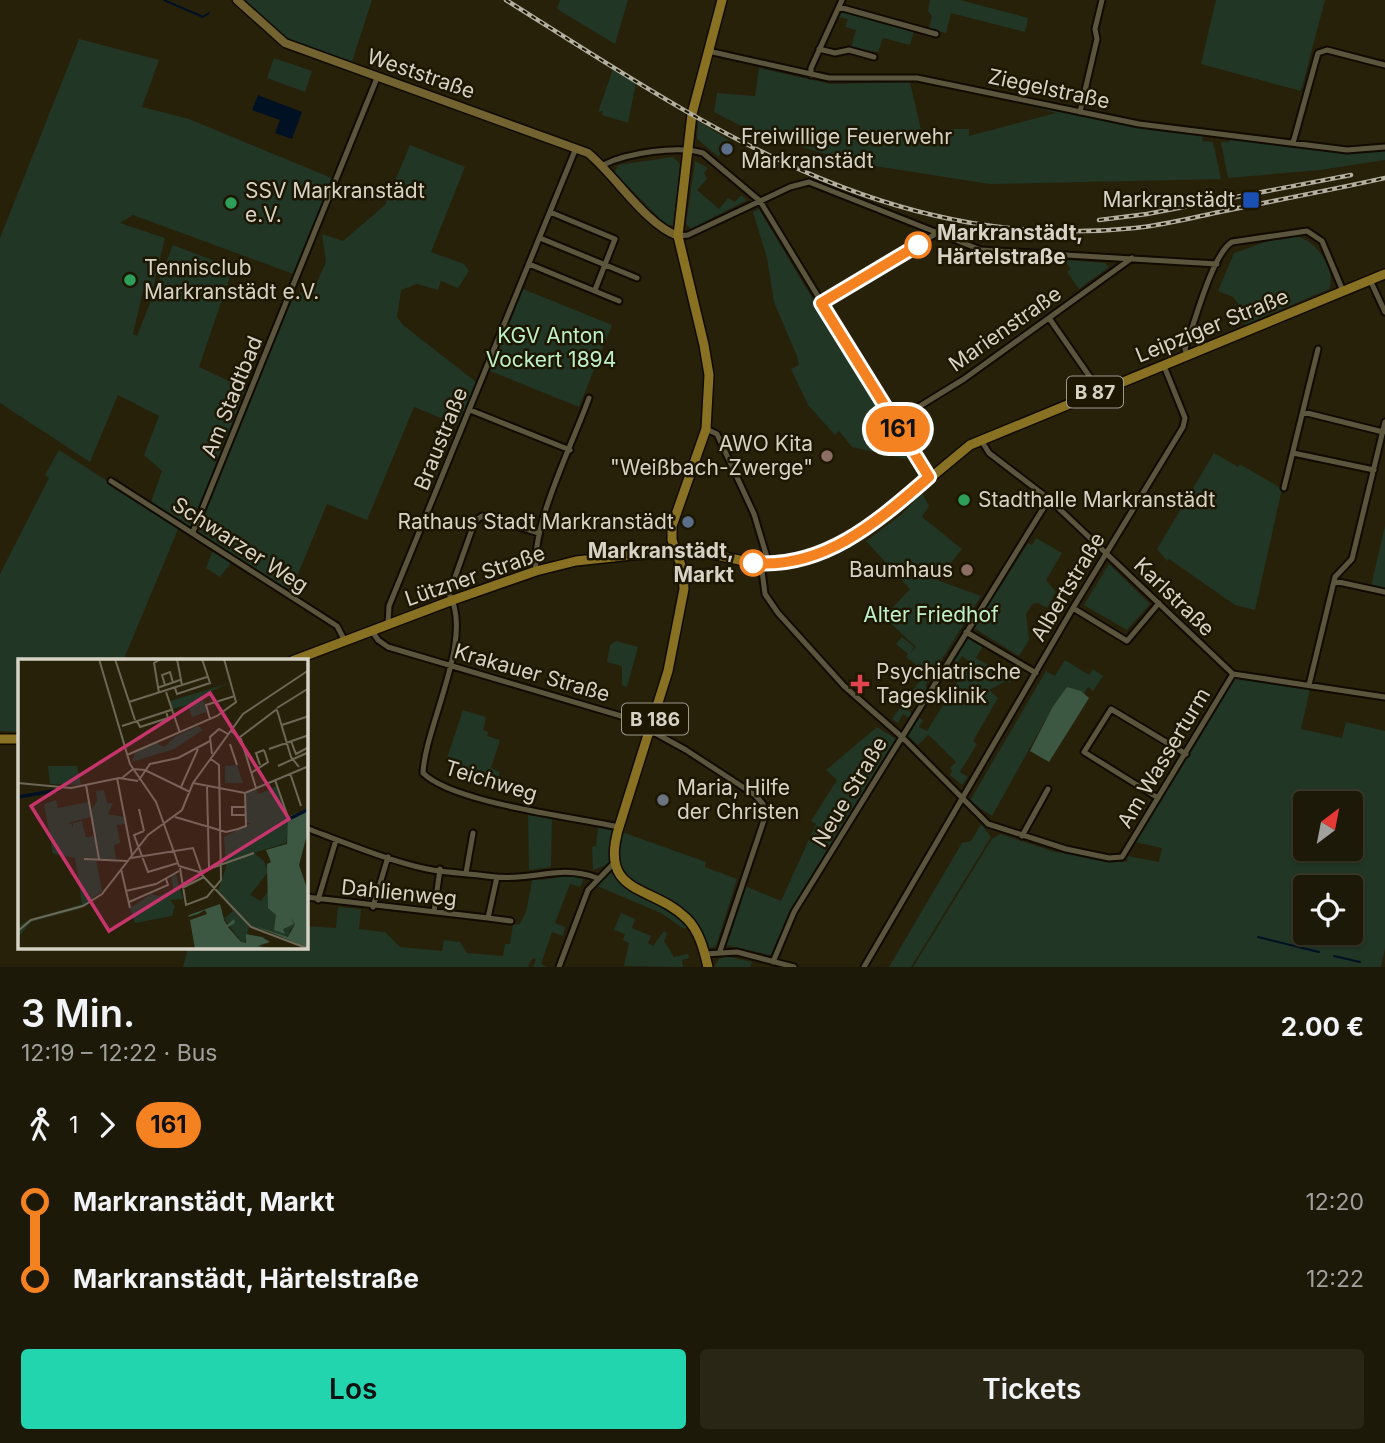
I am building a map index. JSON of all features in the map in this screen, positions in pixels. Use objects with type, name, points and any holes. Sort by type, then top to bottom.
[{"type":"main road","name":"Weststraße","points":[[237,0],[285,43],[576,148],[603,165],[659,225],[678,236]]},
{"type":"main road","name":"B 186","points":[[615,862],[619,827],[652,730],[668,671],[684,589],[684,570],[671,540],[671,526],[706,429],[709,375],[678,236],[696,94],[722,0]]},
{"type":"main road","name":"Leipziger Straße","points":[[677,552],[698,551],[765,564],[784,563],[823,552],[852,539],[876,523],[959,451],[981,440],[1385,274]]},
{"type":"main road","name":"Lützner Straße","points":[[297,659],[536,571],[596,558],[677,552]]},
{"type":"main road","points":[[0,739],[18,739]]},
{"type":"main road","points":[[615,862],[625,883],[684,916],[693,925],[708,967]]},
{"type":"street","points":[[811,75],[819,49],[842,0]]},
{"type":"street","points":[[1080,112],[1097,39],[1095,29],[1102,0]]},
{"type":"street","points":[[839,7],[936,34]]},
{"type":"street","points":[[819,49],[835,53],[849,50],[874,57]]},
{"type":"street","points":[[1293,143],[1315,61],[1322,50],[1385,65]]},
{"type":"street","name":"Ziegelstraße","points":[[708,51],[811,75],[916,78],[1139,124],[1346,150],[1385,147]]},
{"type":"street","name":"Am Stadtbad","points":[[193,532],[377,78]]},
{"type":"street","name":"Braustraße","points":[[388,625],[389,606],[576,148]]},
{"type":"street","points":[[603,165],[651,153],[689,149],[703,153],[760,201],[929,477]]},
{"type":"street","points":[[678,236],[688,235],[760,201],[809,182],[981,250],[1216,264]]},
{"type":"street","points":[[550,212],[615,239],[595,290]]},
{"type":"street","points":[[1187,356],[1185,348],[1216,264],[1223,250],[1232,242],[1307,230],[1322,241],[1343,291]]},
{"type":"street","points":[[821,303],[937,233]]},
{"type":"street","points":[[540,238],[637,278]]},
{"type":"street","name":"Marienstraße","points":[[894,422],[964,379],[1132,258]]},
{"type":"street","points":[[529,264],[619,301]]},
{"type":"street","points":[[1370,280],[1385,313]]},
{"type":"street","points":[[1049,318],[1099,390]]},
{"type":"street","points":[[1284,488],[1318,349]]},
{"type":"street","name":"Albertstraße","points":[[864,967],[1073,608],[1185,422],[1164,366]]},
{"type":"street","points":[[536,571],[539,533],[589,398]]},
{"type":"street","points":[[470,410],[570,450]]},
{"type":"street","points":[[1303,412],[1383,432]]},
{"type":"street","points":[[1309,685],[1334,581],[1352,559],[1385,422]]},
{"type":"street","points":[[706,429],[718,433],[754,514],[765,564],[765,594],[778,613],[855,697],[902,737],[988,824],[1022,835],[1048,789]]},
{"type":"street","name":"Karlstraße","points":[[981,440],[989,453],[1049,499],[1233,674]]},
{"type":"street","points":[[1293,453],[1374,470]]},
{"type":"street","name":"Schwarzer Weg","points":[[111,481],[337,626],[345,641]]},
{"type":"street","name":"Neue Straße","points":[[773,962],[794,912],[1049,499]]},
{"type":"street","points":[[450,666],[457,614],[449,594],[478,517],[539,533]]},
{"type":"street","points":[[1334,581],[1385,592]]},
{"type":"street","points":[[1073,608],[1127,640],[1159,603]]},
{"type":"street","name":"Krakauer Straße","points":[[372,631],[378,640],[388,647],[595,707],[652,730],[760,800],[765,817],[720,951]]},
{"type":"street","points":[[966,632],[1035,673]]},
{"type":"street","name":"Teichweg","points":[[450,666],[423,769],[425,776],[456,791],[524,809],[619,827]]},
{"type":"street","points":[[1233,674],[1385,697]]},
{"type":"street","name":"Am Wasserturm","points":[[1022,835],[1071,850],[1110,858],[1122,857],[1233,674]]},
{"type":"street","points":[[1158,798],[1083,755],[1111,709],[1186,754]]},
{"type":"street","points":[[308,829],[419,867],[497,877],[570,871],[597,878]]},
{"type":"street","points":[[467,873],[473,833]]},
{"type":"street","points":[[318,900],[336,840]]},
{"type":"street","points":[[373,907],[388,857]]},
{"type":"street","points":[[559,967],[583,901],[597,878],[615,862]]},
{"type":"street","points":[[434,912],[440,869]]},
{"type":"street","points":[[488,918],[497,877]]},
{"type":"street","name":"Dahlienweg","points":[[308,898],[511,921]]},
{"type":"street","points":[[705,954],[720,951],[794,967]]},
{"type":"green space","points":[[243,0],[372,0],[352,62],[284,38]]},
{"type":"green space","points":[[560,0],[628,0],[615,44],[557,9]]},
{"type":"green space","points":[[930,0],[960,0],[1028,18],[1025,32],[951,13],[946,33],[929,29],[932,16],[928,11]]},
{"type":"green space","points":[[1216,0],[1325,0],[1301,91],[1201,64]]},
{"type":"green space","points":[[844,11],[914,31],[910,45],[883,38],[878,52],[851,47],[856,30],[845,27],[848,19],[838,17]]},
{"type":"green space","points":[[79,39],[159,60],[142,107],[189,119],[334,179],[296,275],[133,215],[120,223],[165,238],[152,292],[143,291],[133,334],[137,336],[173,245],[233,268],[199,367],[250,391],[290,298],[315,286],[326,262],[322,234],[343,241],[385,205],[410,145],[465,167],[431,252],[464,264],[469,271],[458,288],[441,281],[438,290],[417,284],[401,290],[397,317],[403,325],[476,382],[458,425],[414,407],[367,520],[327,504],[291,591],[151,502],[162,471],[144,455],[159,416],[118,395],[90,462],[0,403],[0,238]]},
{"type":"green space","points":[[274,58],[312,71],[305,92],[267,78]]},
{"type":"green space","points":[[759,68],[831,84],[910,82],[922,134],[947,140],[950,129],[969,129],[969,136],[1056,113],[1013,101],[1138,127],[1203,135],[1202,141],[1213,142],[1221,179],[990,184],[868,165],[753,132],[714,112],[717,93],[755,96]]},
{"type":"green space","points":[[613,69],[636,83],[628,123],[602,115],[603,111],[598,112]]},
{"type":"green space","points":[[698,121],[732,142],[728,147],[723,145],[719,157],[697,139]]},
{"type":"green space","points":[[1230,139],[1347,152],[1385,149],[1385,160],[1320,170],[1228,178],[1221,142],[1229,142]]},
{"type":"green space","points":[[673,157],[680,164],[673,225],[666,225],[615,173],[618,165]]},
{"type":"green space","points":[[695,161],[708,168],[704,173],[707,179],[697,190],[719,209],[728,198],[735,202],[741,195],[747,200],[691,229],[686,224]]},
{"type":"green space","points":[[759,209],[906,459],[852,447],[839,431],[835,435],[808,405],[791,369],[799,365],[797,356],[774,302],[767,258],[753,212]]},
{"type":"green space","points":[[1295,236],[1310,242],[1322,256],[1330,273],[1329,289],[1244,325],[1247,315],[1233,297],[1218,291],[1234,253],[1271,240]]},
{"type":"green space","points":[[1064,260],[1105,263],[1109,267],[1079,289],[1067,272],[1071,269]]},
{"type":"green space","name":"KGV Anton Vockert 1894","points":[[523,289],[612,325],[579,407],[490,371]]},
{"type":"green space","points":[[59,450],[179,527],[124,659],[18,659],[18,732],[0,731],[0,574],[49,478],[45,475]]},
{"type":"green space","points":[[1214,453],[1238,467],[1240,464],[1282,489],[1255,610],[1235,605],[1169,559],[1167,561],[1157,549]]},
{"type":"green space","name":"Alter Friedhof","points":[[922,493],[929,506],[922,517],[962,549],[937,580],[981,596],[937,667],[935,675],[932,674],[925,686],[928,688],[923,696],[919,695],[909,711],[912,714],[909,718],[903,714],[898,723],[892,719],[926,672],[906,657],[908,654],[896,644],[902,637],[914,647],[910,653],[916,647],[884,617],[910,589],[866,541],[901,515]]},
{"type":"green space","points":[[1385,526],[1385,589],[1371,586]]},
{"type":"green space","points":[[1036,538],[1062,553],[1046,580],[1056,592],[1047,608],[1038,603],[1032,604],[1026,614],[1029,640],[1019,656],[974,628],[1028,543],[1032,545]]},
{"type":"green space","points":[[213,550],[232,562],[220,577],[206,568]]},
{"type":"green space","points":[[1109,564],[1150,604],[1127,630],[1084,605]]},
{"type":"green space","points":[[968,637],[983,646],[976,658],[1010,678],[1010,683],[1006,681],[989,690],[998,698],[973,741],[977,744],[960,772],[968,777],[962,785],[950,775],[950,768],[956,762],[931,737],[928,735],[918,745],[908,736],[919,718],[923,720],[919,727],[927,731],[970,662],[962,656],[956,665],[952,662]]},
{"type":"green space","points":[[616,641],[638,647],[627,687],[622,685],[622,666],[607,662],[610,645]]},
{"type":"green space","points":[[1065,660],[1089,675],[1093,669],[1103,676],[1093,691],[1088,687],[1084,694],[1075,690],[1052,708],[992,816],[974,804],[971,807],[968,804],[1046,671],[1055,676]]},
{"type":"green space","points":[[1235,678],[1310,689],[1301,729],[1342,738],[1346,722],[1385,731],[1385,948],[1381,967],[913,967],[992,839],[1000,834],[1055,852],[1127,862],[1128,856],[1159,862],[1162,848],[1135,842]]},
{"type":"green space","points":[[1067,687],[1081,691],[1089,698],[1049,762],[1030,751],[1052,708]]},
{"type":"green space","points":[[463,710],[486,717],[483,730],[488,732],[487,736],[500,740],[491,768],[500,772],[498,778],[446,761]]},
{"type":"green space","points":[[877,727],[896,739],[792,907],[771,955],[725,945],[745,886],[781,901],[816,824],[811,821],[837,780],[826,770]]},
{"type":"green space","points":[[528,815],[552,819],[551,867],[529,870]]},
{"type":"green space","points":[[981,824],[991,837],[911,967],[889,967],[962,843],[971,841]]},
{"type":"green space","points":[[598,826],[619,827],[615,862],[593,870],[592,847],[596,846]]},
{"type":"green space","points":[[622,832],[706,862],[705,867],[737,879],[716,946],[709,948],[696,924],[685,912],[627,875],[621,864],[619,850]]},
{"type":"green space","points":[[609,871],[630,891],[672,911],[689,926],[684,929],[661,913],[597,886]]},
{"type":"green space","points":[[575,875],[584,878],[580,887],[570,884],[555,923],[565,927],[563,936],[552,932],[541,964],[547,967],[533,967],[536,959],[533,958],[528,966],[530,967],[183,967],[187,950],[308,950],[308,926],[336,928],[338,907],[361,909],[359,929],[385,932],[400,947],[442,951],[444,940],[460,942],[467,953],[503,956],[505,944],[510,944],[513,924],[519,925],[526,912],[533,876],[541,880]]},
{"type":"green space","points":[[621,913],[635,919],[632,928],[651,936],[648,943],[653,946],[664,931],[667,934],[664,941],[674,957],[688,954],[689,958],[682,960],[683,967],[624,966],[629,943],[623,940],[625,934],[614,930]]},
{"type":"green space","points":[[725,956],[752,962],[750,967],[714,967],[719,959]]},
{"type":"water","points":[[258,95],[302,112],[292,139],[275,133],[280,120],[252,110]]},
{"type":"waterway","points":[[164,0],[203,17],[209,13]]},
{"type":"waterway","points":[[1258,937],[1319,952]]},
{"type":"waterway","points":[[1334,956],[1360,962]]},
{"type":"railway","points":[[506,0],[653,92],[727,134],[802,171],[879,200],[960,221],[1045,231],[1135,228],[1385,178]]},
{"type":"railway","points":[[1099,220],[1147,214],[1351,175]]},
{"type":"bus line","name":"161","points":[[753,563],[784,563],[834,548],[876,523],[929,477],[915,459],[821,303],[918,245]]},
{"type":"place","name":"Freiwillige Feuerwehr Markranstädt","points":[[727,149]]},
{"type":"place","name":"Markranstädt","points":[[1251,200]]},
{"type":"place","name":"SSV Markranstädt e.V.","points":[[231,203]]},
{"type":"place","name":"Markranstädt, Härtelstraße","points":[[918,245]]},
{"type":"place","name":"Tennisclub Markranstädt e.V.","points":[[130,280]]},
{"type":"place","name":"AWO Kita \"Weißbach-Zwerge\"","points":[[827,456]]},
{"type":"place","name":"Stadthalle Markranstädt","points":[[964,500]]},
{"type":"place","name":"Rathaus Stadt Markranstädt","points":[[688,522]]},
{"type":"place","name":"Markranstädt, Markt","points":[[753,563]]},
{"type":"place","name":"Baumhaus","points":[[967,570]]},
{"type":"place","name":"Psychiatrische Tagesklinik","points":[[860,684]]},
{"type":"place","name":"Maria, Hilfe der Christen","points":[[663,800]]}]
